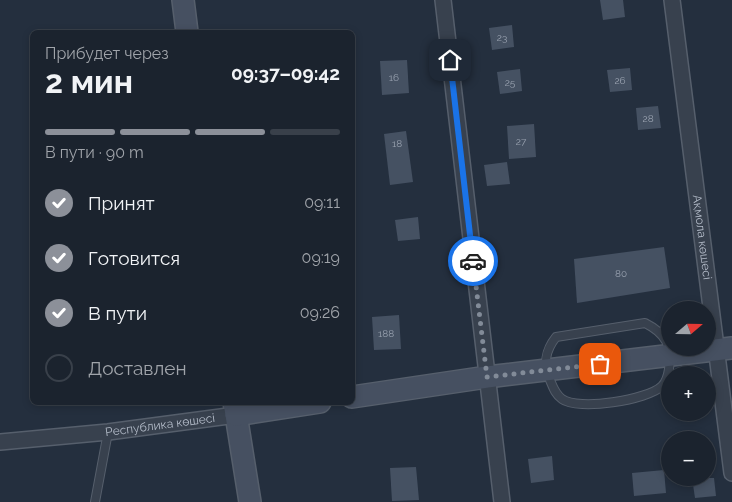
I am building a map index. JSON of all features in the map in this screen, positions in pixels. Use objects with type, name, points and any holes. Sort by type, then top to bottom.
[{"type":"street","points":[[183,0],[187,30]]},
{"type":"street","points":[[443,0],[502,502]]},
{"type":"street","name":"Ақмола көшесі","points":[[672,0],[724,349],[732,473]]},
{"type":"street","points":[[355,398],[487,377],[664,356]]},
{"type":"street","name":"Республика көшесі","points":[[0,442],[108,432],[235,409],[284,405]]},
{"type":"street","points":[[235,409],[250,502]]},
{"type":"lane","points":[[661,332],[645,323],[556,337],[546,355],[546,371],[555,392],[562,400],[575,405],[609,403],[652,392],[661,387],[667,379],[672,356]]},
{"type":"lane","points":[[95,502],[108,432]]},
{"type":"building","points":[[600,0],[623,0],[625,17],[603,20]]},
{"type":"building","points":[[512,25],[514,47],[492,50],[489,28]]},
{"type":"building","points":[[407,60],[409,93],[382,95],[380,61]]},
{"type":"building","points":[[630,68],[632,90],[610,92],[607,70]]},
{"type":"building","points":[[520,69],[522,91],[500,94],[497,72]]},
{"type":"building","points":[[658,106],[661,128],[638,130],[636,108]]},
{"type":"building","points":[[534,124],[536,157],[509,159],[507,126]]},
{"type":"building","points":[[406,131],[413,182],[390,185],[384,134]]},
{"type":"building","points":[[507,162],[510,184],[487,186],[484,165]]},
{"type":"building","points":[[418,217],[420,239],[398,241],[395,220]]},
{"type":"building","points":[[664,247],[670,288],[577,303],[574,259]]},
{"type":"building","points":[[399,315],[401,349],[374,350],[372,317]]},
{"type":"building","points":[[552,456],[554,480],[531,483],[528,459]]},
{"type":"building","points":[[416,467],[419,500],[392,501],[390,468]]},
{"type":"building","points":[[661,470],[661,486],[665,486],[666,493],[634,496],[632,473]]},
{"type":"building","points":[[693,486],[715,486],[716,496],[695,498]]},
{"type":"way so far","points":[[473,261],[487,377],[600,364]]},
{"type":"route","points":[[450,60],[473,261]]}]
